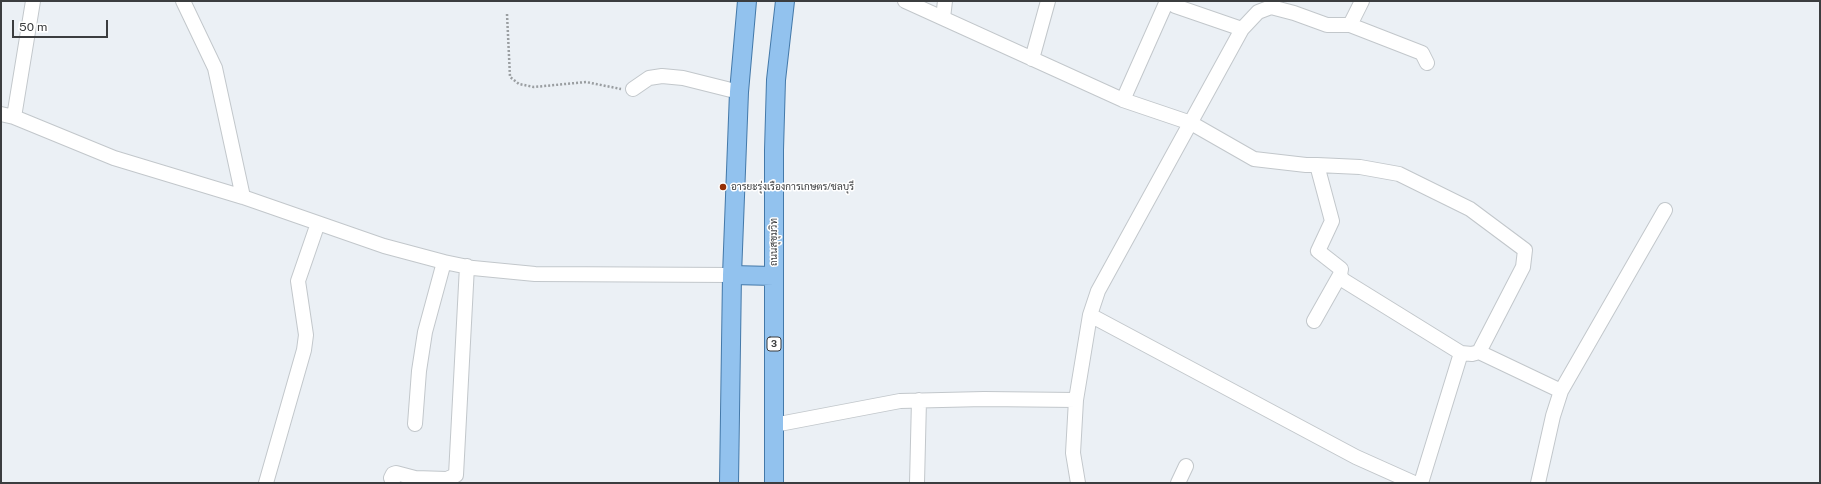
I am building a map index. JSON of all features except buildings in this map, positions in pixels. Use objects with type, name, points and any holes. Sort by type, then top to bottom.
[{"type":"main road","points":[[729,483],[732,275],[739,92],[747,1]]},
{"type":"main road","name":"ถนนสุขุมวิท","points":[[774,483],[774,150],[776,88],[785,1]]},
{"type":"main road","points":[[732,275],[774,276]]},
{"type":"street","points":[[33,1],[8,116],[114,158],[243,197],[384,246],[444,262],[535,274],[732,275]]},
{"type":"street","points":[[183,1],[214,68],[243,197]]},
{"type":"street","points":[[905,1],[1123,100],[1191,123],[1254,159],[1317,165],[1360,167],[1399,174],[1470,209],[1525,250],[1523,267],[1479,352]]},
{"type":"street","points":[[942,18],[945,1]]},
{"type":"street","points":[[1032,58],[1048,1]]},
{"type":"street","points":[[1123,100],[1167,1]]},
{"type":"street","points":[[1171,1],[1175,6],[1242,29]]},
{"type":"street","points":[[1350,24],[1362,1]]},
{"type":"street","points":[[1078,483],[1073,453],[1076,400],[1090,315],[1098,292],[1242,29],[1258,12],[1271,7],[1294,13],[1326,25],[1350,24],[1422,53],[1427,63]]},
{"type":"street","points":[[633,89],[649,78],[662,76],[682,78],[739,92]]},
{"type":"street","points":[[1314,321],[1340,275],[1341,269],[1318,251],[1332,221],[1317,165]]},
{"type":"street","points":[[1538,483],[1553,416],[1561,391],[1665,210]]},
{"type":"street","points":[[266,483],[304,350],[306,335],[298,281],[318,222]]},
{"type":"street","points":[[415,424],[418,371],[425,332],[444,262]]},
{"type":"street","points":[[393,483],[391,478],[392,475],[396,473],[415,478],[447,479],[456,475],[467,266]]},
{"type":"street","points":[[1340,275],[1343,280],[1460,353],[1472,354],[1479,352],[1561,391]]},
{"type":"street","points":[[1090,315],[1356,456],[1414,483]]},
{"type":"street","points":[[1421,483],[1460,353]]},
{"type":"street","points":[[917,483],[919,400]]},
{"type":"street","points":[[774,426],[900,401],[1076,400]]},
{"type":"street","points":[[1178,483],[1186,466]]},
{"type":"path","points":[[508,14],[510,77],[518,84],[534,87],[586,82],[622,90],[633,89]]},
{"type":"place","name":"อารยะรุ่งเรืองการเกษตร/ชลบุรี","points":[[723,187]]}]
